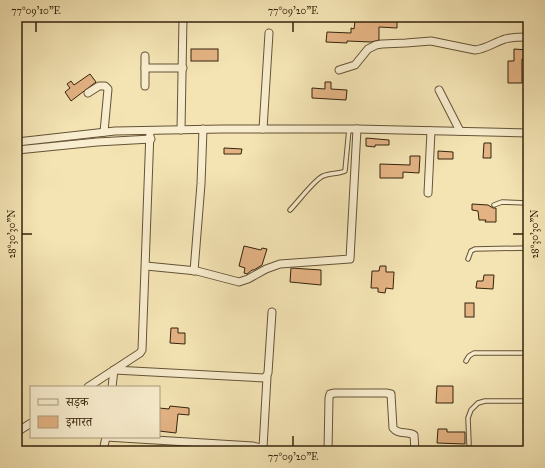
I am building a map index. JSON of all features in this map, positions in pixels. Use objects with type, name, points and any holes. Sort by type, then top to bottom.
[{"type":"street","points":[[181,130],[183,17]]},
{"type":"street","points":[[454,17],[528,18]]},
{"type":"street","points":[[263,128],[269,33]]},
{"type":"street","points":[[339,70],[355,65],[368,49],[376,45],[431,41],[481,50],[506,39],[528,37]]},
{"type":"street","points":[[145,56],[145,86]]},
{"type":"street","points":[[145,68],[183,68]]},
{"type":"street","points":[[88,93],[99,86],[105,86],[108,89],[104,132]]},
{"type":"street","points":[[439,90],[460,132]]},
{"type":"street","points":[[17,142],[104,132],[263,128],[357,128],[528,133]]},
{"type":"street","points":[[146,266],[194,271],[239,282],[280,264],[350,259],[357,128]]},
{"type":"street","points":[[194,271],[201,184],[202,130]]},
{"type":"street","points":[[90,386],[140,353],[142,350],[151,139],[150,131]]},
{"type":"street","points":[[428,193],[431,131]]},
{"type":"street","points":[[17,150],[97,142],[151,139]]},
{"type":"street","points":[[122,438],[253,446],[263,449],[272,312]]},
{"type":"street","points":[[114,370],[262,379],[267,377]]},
{"type":"street","points":[[112,386],[114,370]]},
{"type":"street","points":[[328,451],[329,398],[330,394],[335,393],[391,394],[393,428],[396,432],[410,433],[414,435],[415,451]]},
{"type":"street","points":[[17,432],[30,424]]},
{"type":"street","points":[[104,451],[106,438]]},
{"type":"lane","points":[[290,210],[320,178],[328,174],[345,171],[349,128]]},
{"type":"lane","points":[[494,205],[505,202],[528,203]]},
{"type":"lane","points":[[468,259],[470,252],[475,249],[528,248]]},
{"type":"lane","points":[[466,361],[469,356],[474,354],[528,353]]},
{"type":"lane","points":[[469,444],[468,418],[471,410],[478,403],[485,401],[528,401]]},
{"type":"building","points":[[383,18],[397,18],[397,28],[379,27],[379,40],[371,42],[347,41],[347,43],[326,42],[327,32],[351,33],[351,28],[354,29],[355,21],[383,20]]},
{"type":"building","points":[[191,49],[218,49],[218,61],[191,61]]},
{"type":"building","points":[[514,49],[528,50],[528,59],[522,59],[522,83],[508,83],[508,61],[514,61]]},
{"type":"building","points":[[90,74],[96,82],[71,101],[65,92],[70,88],[67,84],[71,81],[74,85]]},
{"type":"building","points":[[325,82],[331,82],[331,89],[347,90],[346,100],[312,98],[312,88],[325,89]]},
{"type":"building","points":[[366,138],[389,140],[389,145],[375,145],[375,147],[366,146]]},
{"type":"building","points":[[484,143],[491,143],[491,158],[483,158]]},
{"type":"building","points":[[224,148],[242,149],[241,154],[224,154]]},
{"type":"building","points":[[438,151],[453,152],[453,159],[438,159]]},
{"type":"building","points":[[410,156],[420,156],[419,173],[403,172],[403,178],[380,178],[380,164],[410,165]]},
{"type":"building","points":[[472,204],[488,205],[496,208],[496,222],[485,222],[486,220],[479,220],[478,211],[472,210]]},
{"type":"building","points":[[244,246],[261,250],[262,248],[267,249],[262,265],[247,274],[244,273],[245,268],[239,266]]},
{"type":"building","points":[[380,266],[386,266],[386,272],[394,272],[393,289],[386,288],[385,293],[378,292],[378,288],[371,288],[372,271],[379,271]]},
{"type":"building","points":[[291,268],[321,270],[321,285],[290,282]]},
{"type":"building","points":[[484,275],[494,275],[493,289],[476,288],[477,281],[483,281]]},
{"type":"building","points":[[465,303],[474,303],[474,317],[465,317]]},
{"type":"building","points":[[171,328],[178,328],[178,333],[185,333],[185,344],[170,343]]},
{"type":"building","points":[[437,386],[453,386],[453,403],[436,403]]},
{"type":"building","points":[[170,406],[189,408],[189,415],[178,414],[176,433],[160,431],[160,408],[169,409]]},
{"type":"building","points":[[438,429],[447,429],[447,432],[465,432],[465,444],[437,443]]}]
